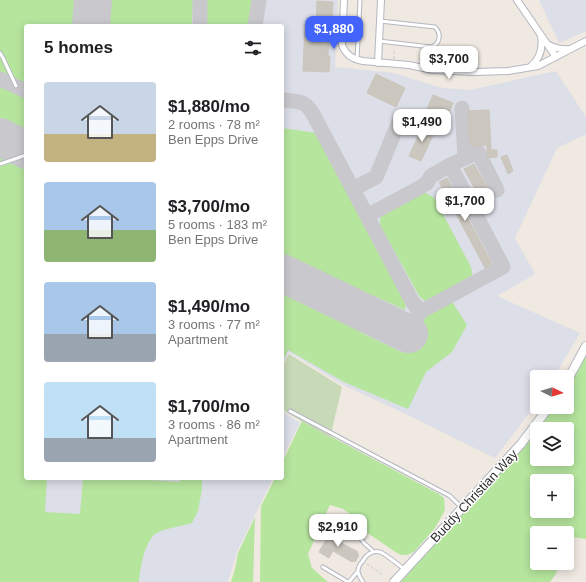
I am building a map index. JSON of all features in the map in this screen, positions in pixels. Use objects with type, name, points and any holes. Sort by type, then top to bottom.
[{"type":"street","points":[[344,0],[342,45],[344,51],[349,56],[357,60],[433,70],[475,72],[508,71],[538,66],[576,46]]},
{"type":"street","points":[[378,63],[381,0]]},
{"type":"street","points":[[517,0],[556,57]]},
{"type":"street","points":[[529,68],[539,57],[541,48],[540,35]]},
{"type":"street","points":[[547,44],[552,47],[567,49],[586,42]]},
{"type":"street","points":[[573,370],[586,346]]},
{"type":"street","name":"Buddy Christian Way","points":[[394,582],[522,444],[544,414]]},
{"type":"lane","points":[[357,60],[360,0]]},
{"type":"lane","points":[[379,41],[431,47],[438,41],[439,35],[438,30],[435,27],[380,22]]},
{"type":"lane","points":[[0,53],[4,58],[16,86]]},
{"type":"lane","points":[[0,164],[24,156]]},
{"type":"lane","points":[[290,411],[450,496],[462,508]]},
{"type":"lane","points":[[339,517],[350,525],[364,543],[374,552]]},
{"type":"lane","points":[[323,567],[348,582],[358,571],[359,566],[368,553],[380,552],[405,570]]},
{"type":"lane","points":[[358,571],[363,582]]},
{"type":"path","points":[[394,51],[394,59]]},
{"type":"path","points":[[365,564],[383,575]]},
{"type":"shaded area","points":[[0,0],[338,0],[335,67],[394,73],[442,88],[470,90],[556,71],[586,117],[586,134],[557,148],[515,238],[535,274],[497,296],[580,333],[558,370],[530,370],[530,412],[495,458],[343,385],[289,352],[284,362],[284,24],[24,24],[24,480],[272,480],[237,552],[228,582],[0,582]]},
{"type":"shaded area","points":[[539,0],[586,0],[586,31],[559,43]]},
{"type":"shaded area","points":[[284,412],[300,423],[284,455]]},
{"type":"green space","points":[[0,0],[79,0],[78,24],[24,24],[24,85],[0,74]]},
{"type":"green space","points":[[105,0],[193,0],[192,24],[104,24]]},
{"type":"green space","points":[[207,0],[253,0],[249,24],[206,24]]},
{"type":"green space","points":[[0,85],[24,97],[24,133],[0,122]]},
{"type":"green space","points":[[284,128],[317,133],[404,291],[406,300],[405,310],[377,297],[363,298],[284,260]]},
{"type":"green space","points":[[0,150],[24,162],[24,480],[47,480],[45,512],[80,514],[83,480],[148,480],[180,482],[180,480],[202,480],[202,489],[198,511],[192,523],[166,529],[154,535],[151,539],[145,551],[139,582],[0,582]]},
{"type":"green space","points":[[422,192],[429,194],[435,199],[471,267],[472,272],[472,277],[464,285],[429,301],[423,300],[418,294],[381,227],[380,222],[380,219],[385,211]]},
{"type":"green space","points":[[284,288],[348,319],[360,332],[404,353],[423,316],[451,300],[467,325],[452,352],[426,372],[408,409],[344,382],[288,350],[284,359]]},
{"type":"green space","points":[[586,353],[586,539],[574,537],[574,526],[530,526],[530,570],[557,570],[550,582],[399,582],[530,437],[530,466],[574,466],[574,422],[542,422],[548,414],[574,414],[574,376]]},
{"type":"green space","points":[[289,354],[342,387],[330,438],[284,410],[284,364]]},
{"type":"green space","points":[[302,421],[439,494],[444,498],[445,510],[435,528],[414,552],[407,555],[401,555],[363,530],[366,525],[343,509],[330,505],[308,554],[312,568],[328,582],[260,582],[261,506],[274,480],[284,480],[284,459]]},
{"type":"green space","points":[[255,517],[253,582],[231,582],[238,553]]},
{"type":"building","points":[[317,1],[333,2],[332,18],[330,18],[328,56],[330,56],[329,72],[303,71],[305,24],[316,25]]},
{"type":"building","points":[[376,74],[405,88],[396,107],[367,93]]},
{"type":"building","points":[[433,95],[453,103],[446,120],[426,112]]},
{"type":"building","points":[[489,110],[491,150],[497,150],[497,157],[487,158],[487,145],[471,146],[468,111]]},
{"type":"building","points":[[425,126],[428,128],[431,126],[435,128],[421,161],[409,156],[422,128]]},
{"type":"building","points":[[507,155],[513,171],[508,174],[501,157]]},
{"type":"building","points":[[474,164],[492,197],[482,202],[464,169]]},
{"type":"building","points":[[447,178],[492,264],[485,268],[439,182]]},
{"type":"building","points":[[332,529],[342,535],[338,541],[358,552],[357,554],[359,555],[355,562],[352,562],[333,551],[329,558],[319,552]]},
{"type":"taxiway","points":[[200,0],[200,24]]},
{"type":"taxiway","points":[[255,24],[259,0]]},
{"type":"taxiway","points":[[0,79],[24,90]]},
{"type":"taxiway","points":[[284,100],[300,102],[310,109],[412,301],[420,312],[409,334]]},
{"type":"taxiway","points":[[462,108],[465,158]]},
{"type":"taxiway","points":[[353,189],[376,177],[401,117]]},
{"type":"taxiway","points":[[450,165],[478,152],[497,190]]},
{"type":"taxiway","points":[[367,216],[419,188],[427,183],[431,176],[450,165],[503,267],[420,312]]},
{"type":"runway","points":[[91,24],[93,0]]},
{"type":"runway","points":[[0,137],[24,149]]},
{"type":"runway","points":[[284,274],[409,334]]}]
